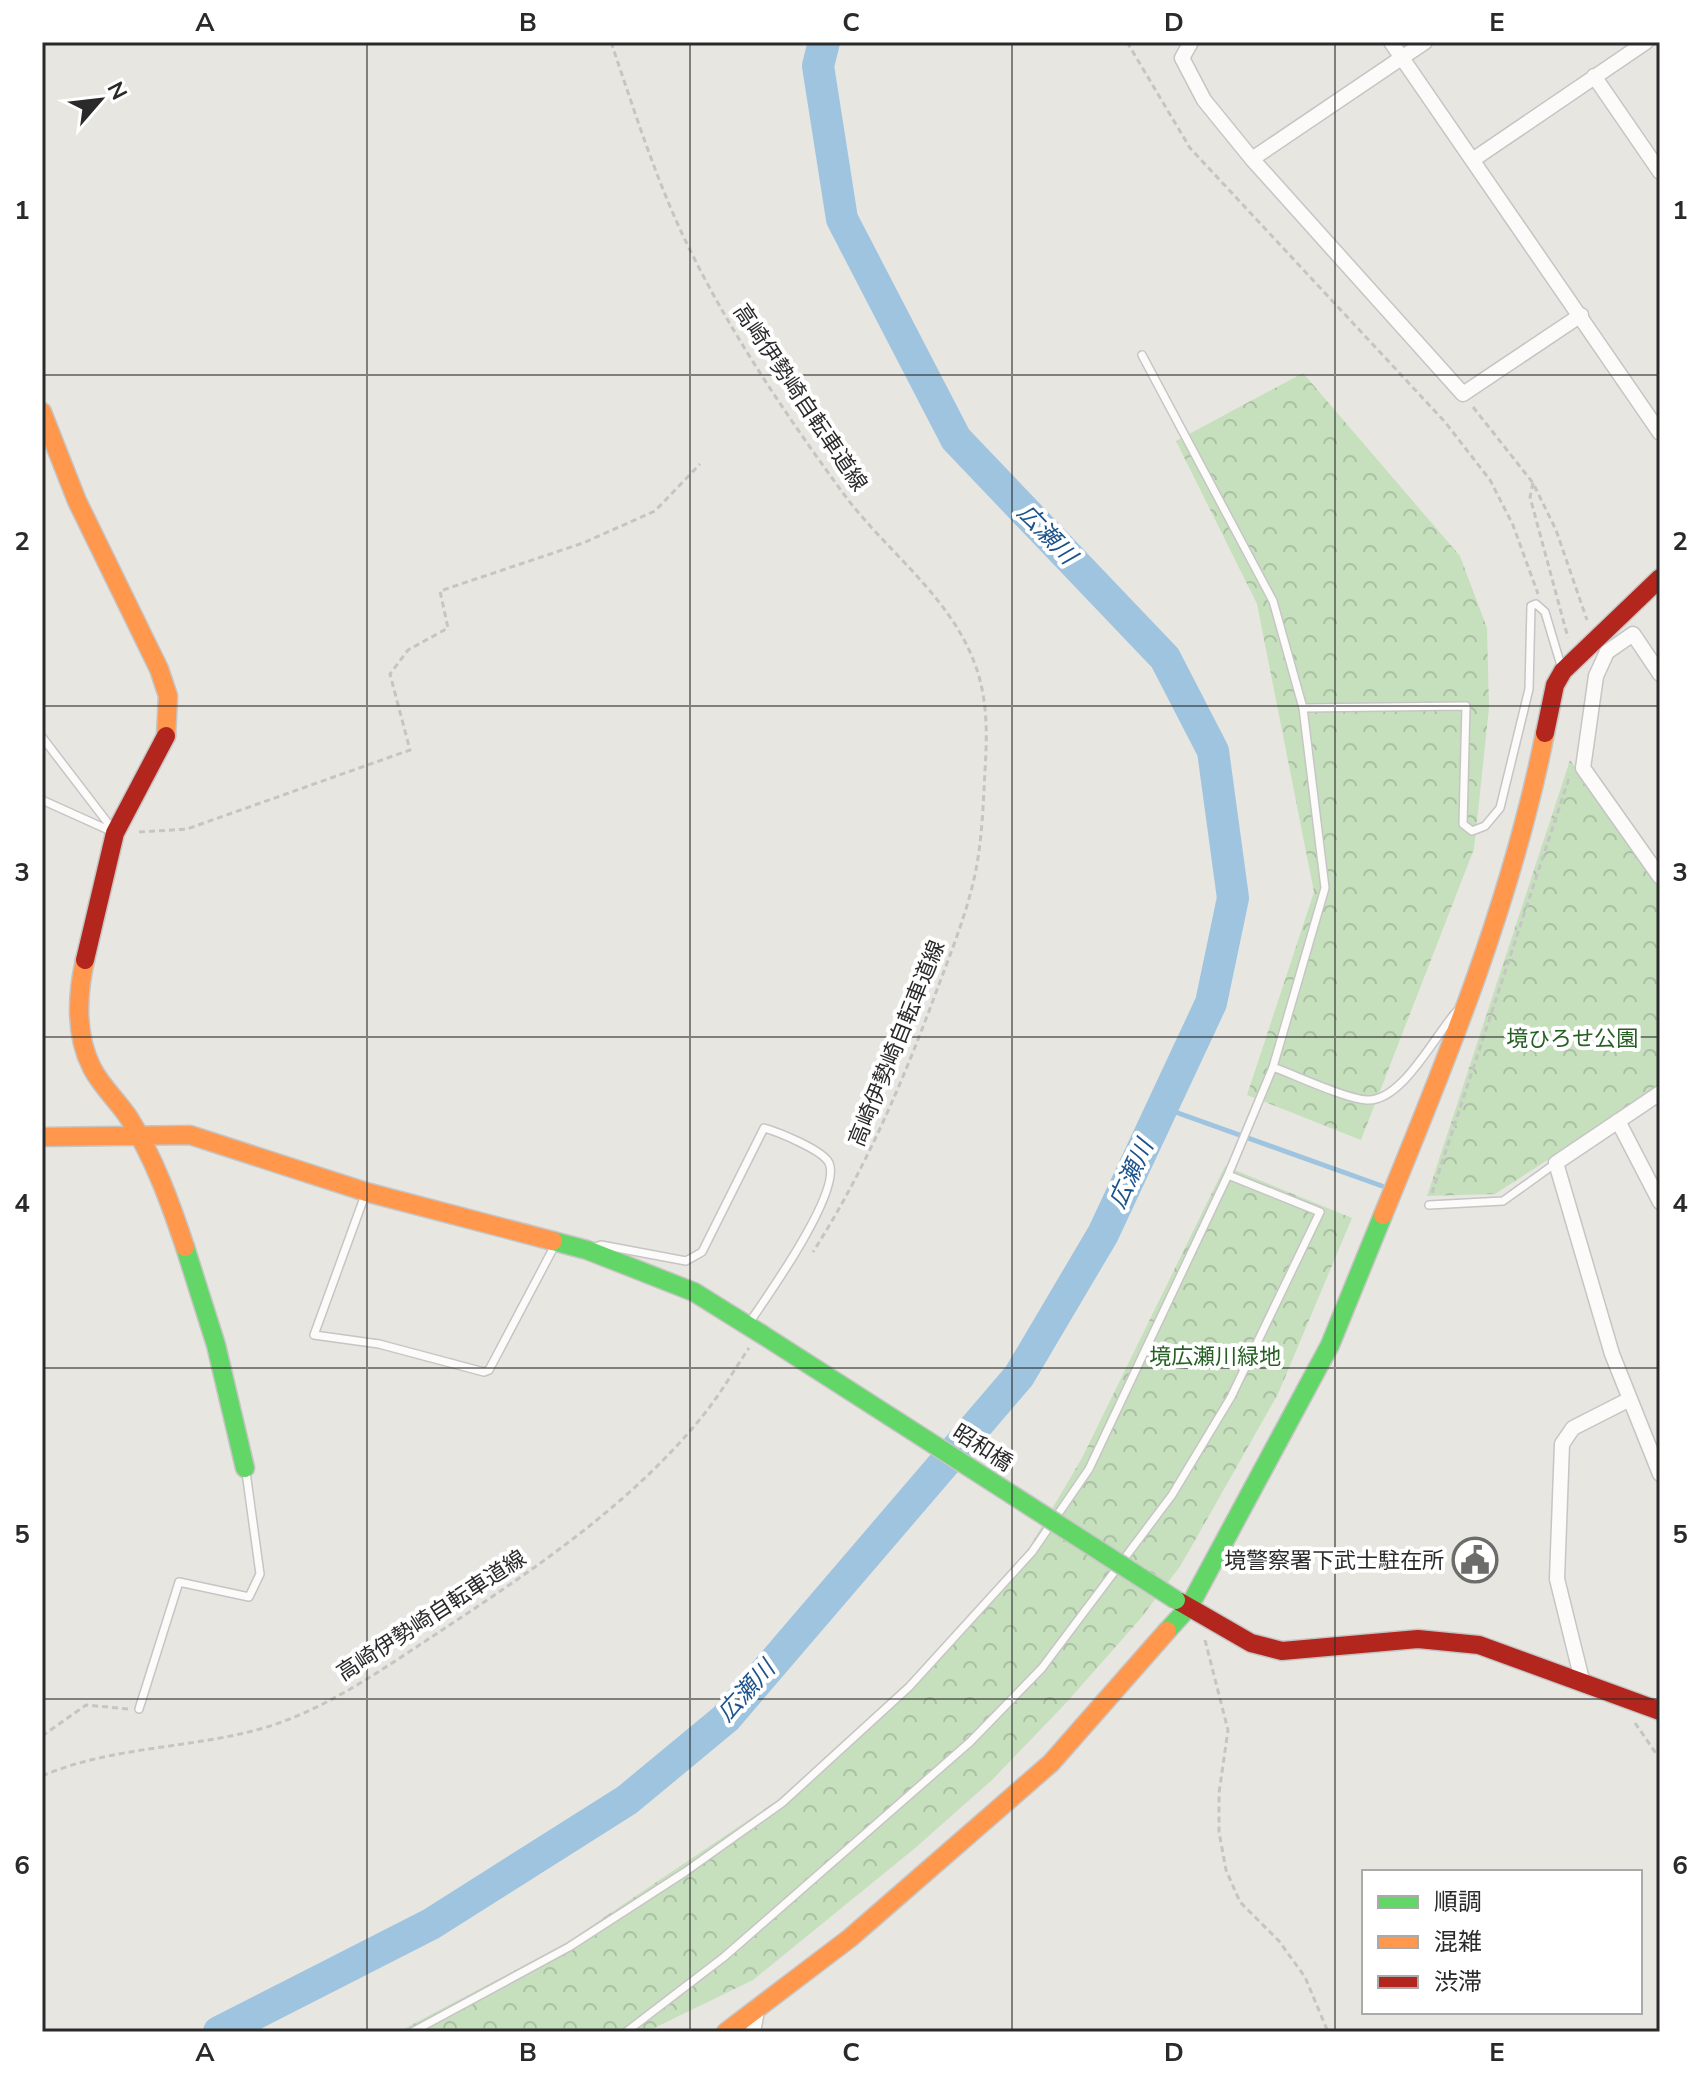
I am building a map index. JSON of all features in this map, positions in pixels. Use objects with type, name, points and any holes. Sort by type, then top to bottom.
[{"type":"street","points":[[1191,42],[1182,58],[1204,100],[1252,159],[1463,394],[1581,315]]},
{"type":"street","points":[[1391,42],[1660,433]]},
{"type":"street","points":[[1252,159],[1425,42]]},
{"type":"street","points":[[1474,159],[1646,42]]},
{"type":"street","points":[[1594,76],[1660,172]]},
{"type":"street","points":[[42,412],[77,501],[168,696],[166,735],[115,833],[79,988],[79,1024],[92,1068],[140,1135],[165,1186],[198,1281],[245,1468]]},
{"type":"street","points":[[726,2032],[850,1938],[1051,1763],[1183,1604],[1330,1345],[1469,998],[1528,820],[1555,685],[1568,666],[1660,578]]},
{"type":"street","points":[[1660,674],[1633,634],[1607,652],[1596,676],[1583,768],[1660,877]]},
{"type":"street","points":[[1660,1093],[1556,1163],[1612,1354],[1660,1474]]},
{"type":"street","points":[[1618,1121],[1660,1202]]},
{"type":"street","name":"昭和橋","points":[[42,1137],[190,1135],[366,1192],[587,1250],[683,1287],[1183,1604],[1251,1643],[1282,1651],[1418,1639],[1479,1645],[1582,1680],[1660,1711]]},
{"type":"street","points":[[1582,1680],[1557,1579],[1562,1444],[1573,1428],[1630,1399]]},
{"type":"street","points":[[753,2032],[757,2011]]},
{"type":"lane","points":[[412,2032],[569,1947],[685,1872],[782,1803],[909,1687],[1032,1552],[1089,1469],[1239,1150],[1273,1067],[1325,888],[1303,708],[1273,601],[1142,355]]},
{"type":"lane","points":[[1303,708],[1466,706],[1463,824],[1472,831],[1485,826],[1500,808],[1529,689],[1531,606],[1536,604],[1545,612],[1568,666]]},
{"type":"lane","points":[[42,737],[115,833]]},
{"type":"lane","points":[[42,800],[115,833]]},
{"type":"lane","points":[[1273,1067],[1367,1100],[1387,1096],[1406,1079],[1442,1027],[1469,998]]},
{"type":"lane","points":[[587,1250],[601,1245],[686,1261],[696,1257],[702,1252],[764,1128],[822,1154],[831,1175],[809,1227],[755,1333]]},
{"type":"lane","points":[[1429,1205],[1503,1201],[1556,1163]]},
{"type":"lane","points":[[626,2032],[724,1957],[970,1742],[1042,1668],[1172,1495],[1231,1397],[1320,1212],[1228,1175]]},
{"type":"lane","points":[[366,1192],[340,1273],[314,1335],[379,1344],[489,1370],[556,1243]]},
{"type":"lane","points":[[139,1709],[179,1582],[249,1597],[260,1574],[245,1468]]},
{"type":"path","name":"高崎伊勢崎自転車道線","points":[[611,42],[662,188],[711,290],[844,495],[930,589],[965,645],[984,692],[987,720],[982,824],[975,878],[958,932],[891,1103],[857,1178],[811,1254]]},
{"type":"path","points":[[1127,42],[1190,148],[1445,422],[1490,480],[1513,525],[1545,612]]},
{"type":"path","points":[[115,833],[187,829],[410,750],[390,674],[408,650],[448,628],[440,591],[583,543],[655,511],[700,464]]},
{"type":"path","points":[[1533,483],[1530,497],[1556,586],[1568,666]]},
{"type":"path","name":"高崎伊勢崎自転車道線","points":[[42,1776],[135,1749],[198,1744],[262,1728],[320,1705],[397,1660],[564,1546],[637,1483],[705,1413],[755,1333]]},
{"type":"path","points":[[1183,1604],[1211,1652],[1228,1730],[1219,1793],[1219,1832],[1226,1870],[1240,1902],[1279,1941],[1305,1977],[1328,2032]]},
{"type":"path","points":[[1629,1698],[1635,1723],[1660,1759]]},
{"type":"path","points":[[42,1736],[86,1705],[139,1709]]},
{"type":"path","points":[[1660,1845],[1660,1922]]},
{"type":"green space","points":[[1303,373],[1460,556],[1487,628],[1489,708],[1474,849],[1361,1140],[1247,1095],[1314,892],[1257,604],[1176,441]]},
{"type":"green space","name":"境ひろせ公園","points":[[1570,760],[1660,886],[1660,1087],[1495,1194],[1427,1196]]},
{"type":"green space","name":"境広瀬川緑地","points":[[1225,1166],[1352,1218],[1278,1394],[1181,1565],[1141,1618],[1066,1703],[992,1780],[914,1849],[753,1980],[646,2032],[398,2032],[566,1943],[778,1800],[910,1680],[1029,1548],[1082,1458]]},
{"type":"waterway","name":"広瀬川","points":[[219,2032],[431,1924],[627,1800],[726,1718],[1019,1376],[1103,1234],[1211,1003],[1233,898],[1213,751],[1165,658],[956,439],[842,219],[818,66],[824,42]]},
{"type":"waterway","points":[[1164,1108],[1382,1186]]},
{"type":"traffic: fast","points":[[1167,1631],[1189,1607],[1330,1345],[1383,1215]]},
{"type":"traffic: fast","points":[[553,1241],[587,1250],[694,1292],[763,1335]]},
{"type":"traffic: fast","points":[[185,1247],[216,1345],[245,1468]]},
{"type":"traffic: fast","points":[[763,1335],[1176,1600]]},
{"type":"traffic: slow","points":[[42,412],[77,501],[159,669],[168,696],[166,736]]},
{"type":"traffic: slow","points":[[1383,1215],[1476,977],[1515,857],[1545,733]]},
{"type":"traffic: slow","points":[[85,960],[79,1015],[86,1055],[146,1149],[185,1247]]},
{"type":"traffic: slow","points":[[42,1137],[190,1135],[366,1192],[553,1241]]},
{"type":"traffic: slow","points":[[726,2032],[850,1938],[1051,1763],[1167,1631]]},
{"type":"traffic: jam","points":[[1545,733],[1555,685],[1563,671],[1660,578]]},
{"type":"traffic: jam","points":[[85,960],[115,833],[166,736]]},
{"type":"traffic: jam","points":[[1180,1602],[1251,1643],[1282,1651],[1418,1639],[1479,1645],[1660,1711]]},
{"type":"place","name":"境警察署下武士駐在所","points":[[1475,1560]]}]
